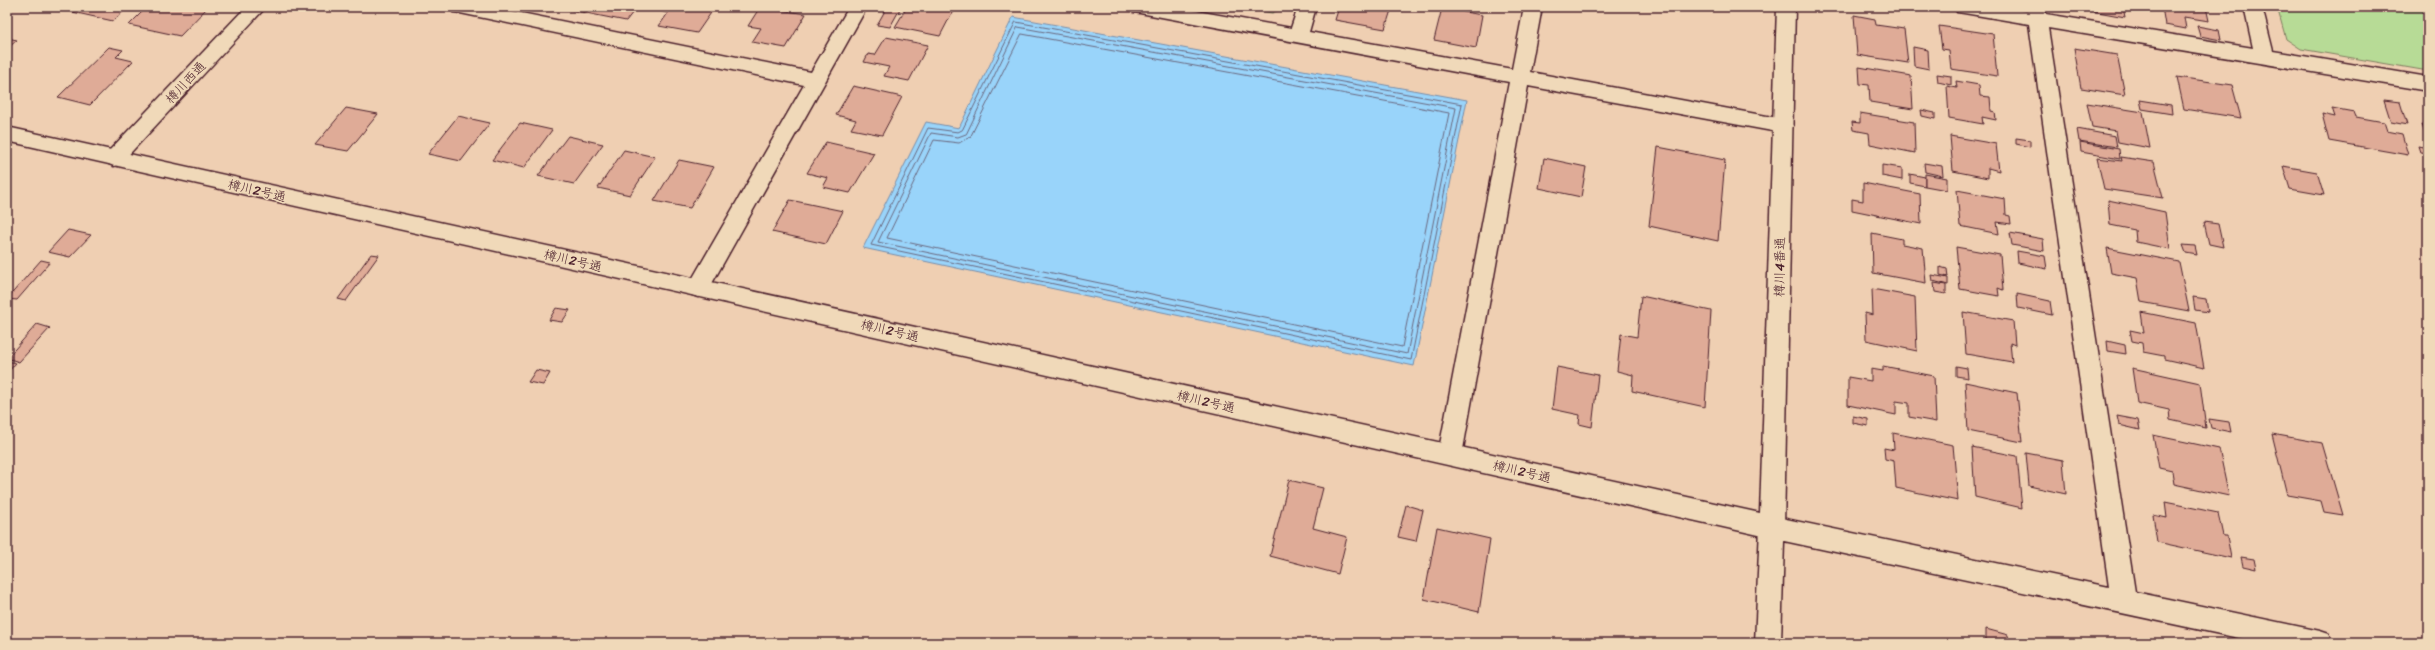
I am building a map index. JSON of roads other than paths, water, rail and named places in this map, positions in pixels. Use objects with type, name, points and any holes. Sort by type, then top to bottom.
[{"type":"street","name":"樽川西通","points":[[114,158],[257,7]]},
{"type":"street","points":[[460,7],[816,80]]},
{"type":"street","points":[[698,288],[858,7]]},
{"type":"street","points":[[1140,7],[1783,126]]},
{"type":"street","points":[[1298,37],[1307,7]]},
{"type":"street","points":[[1450,455],[1533,7]]},
{"type":"street","name":"樽川4番通","points":[[1768,643],[1786,7]]},
{"type":"street","points":[[1964,7],[2037,13],[2265,58],[2428,84]]},
{"type":"street","points":[[2253,7],[2265,58]]},
{"type":"street","points":[[2037,13],[2124,602]]},
{"type":"street","name":"樽川2号通","points":[[7,134],[1772,527],[2320,643]]},
{"type":"water","points":[[1013,17],[1467,100],[1414,366],[863,248],[926,122],[959,128]]}]
